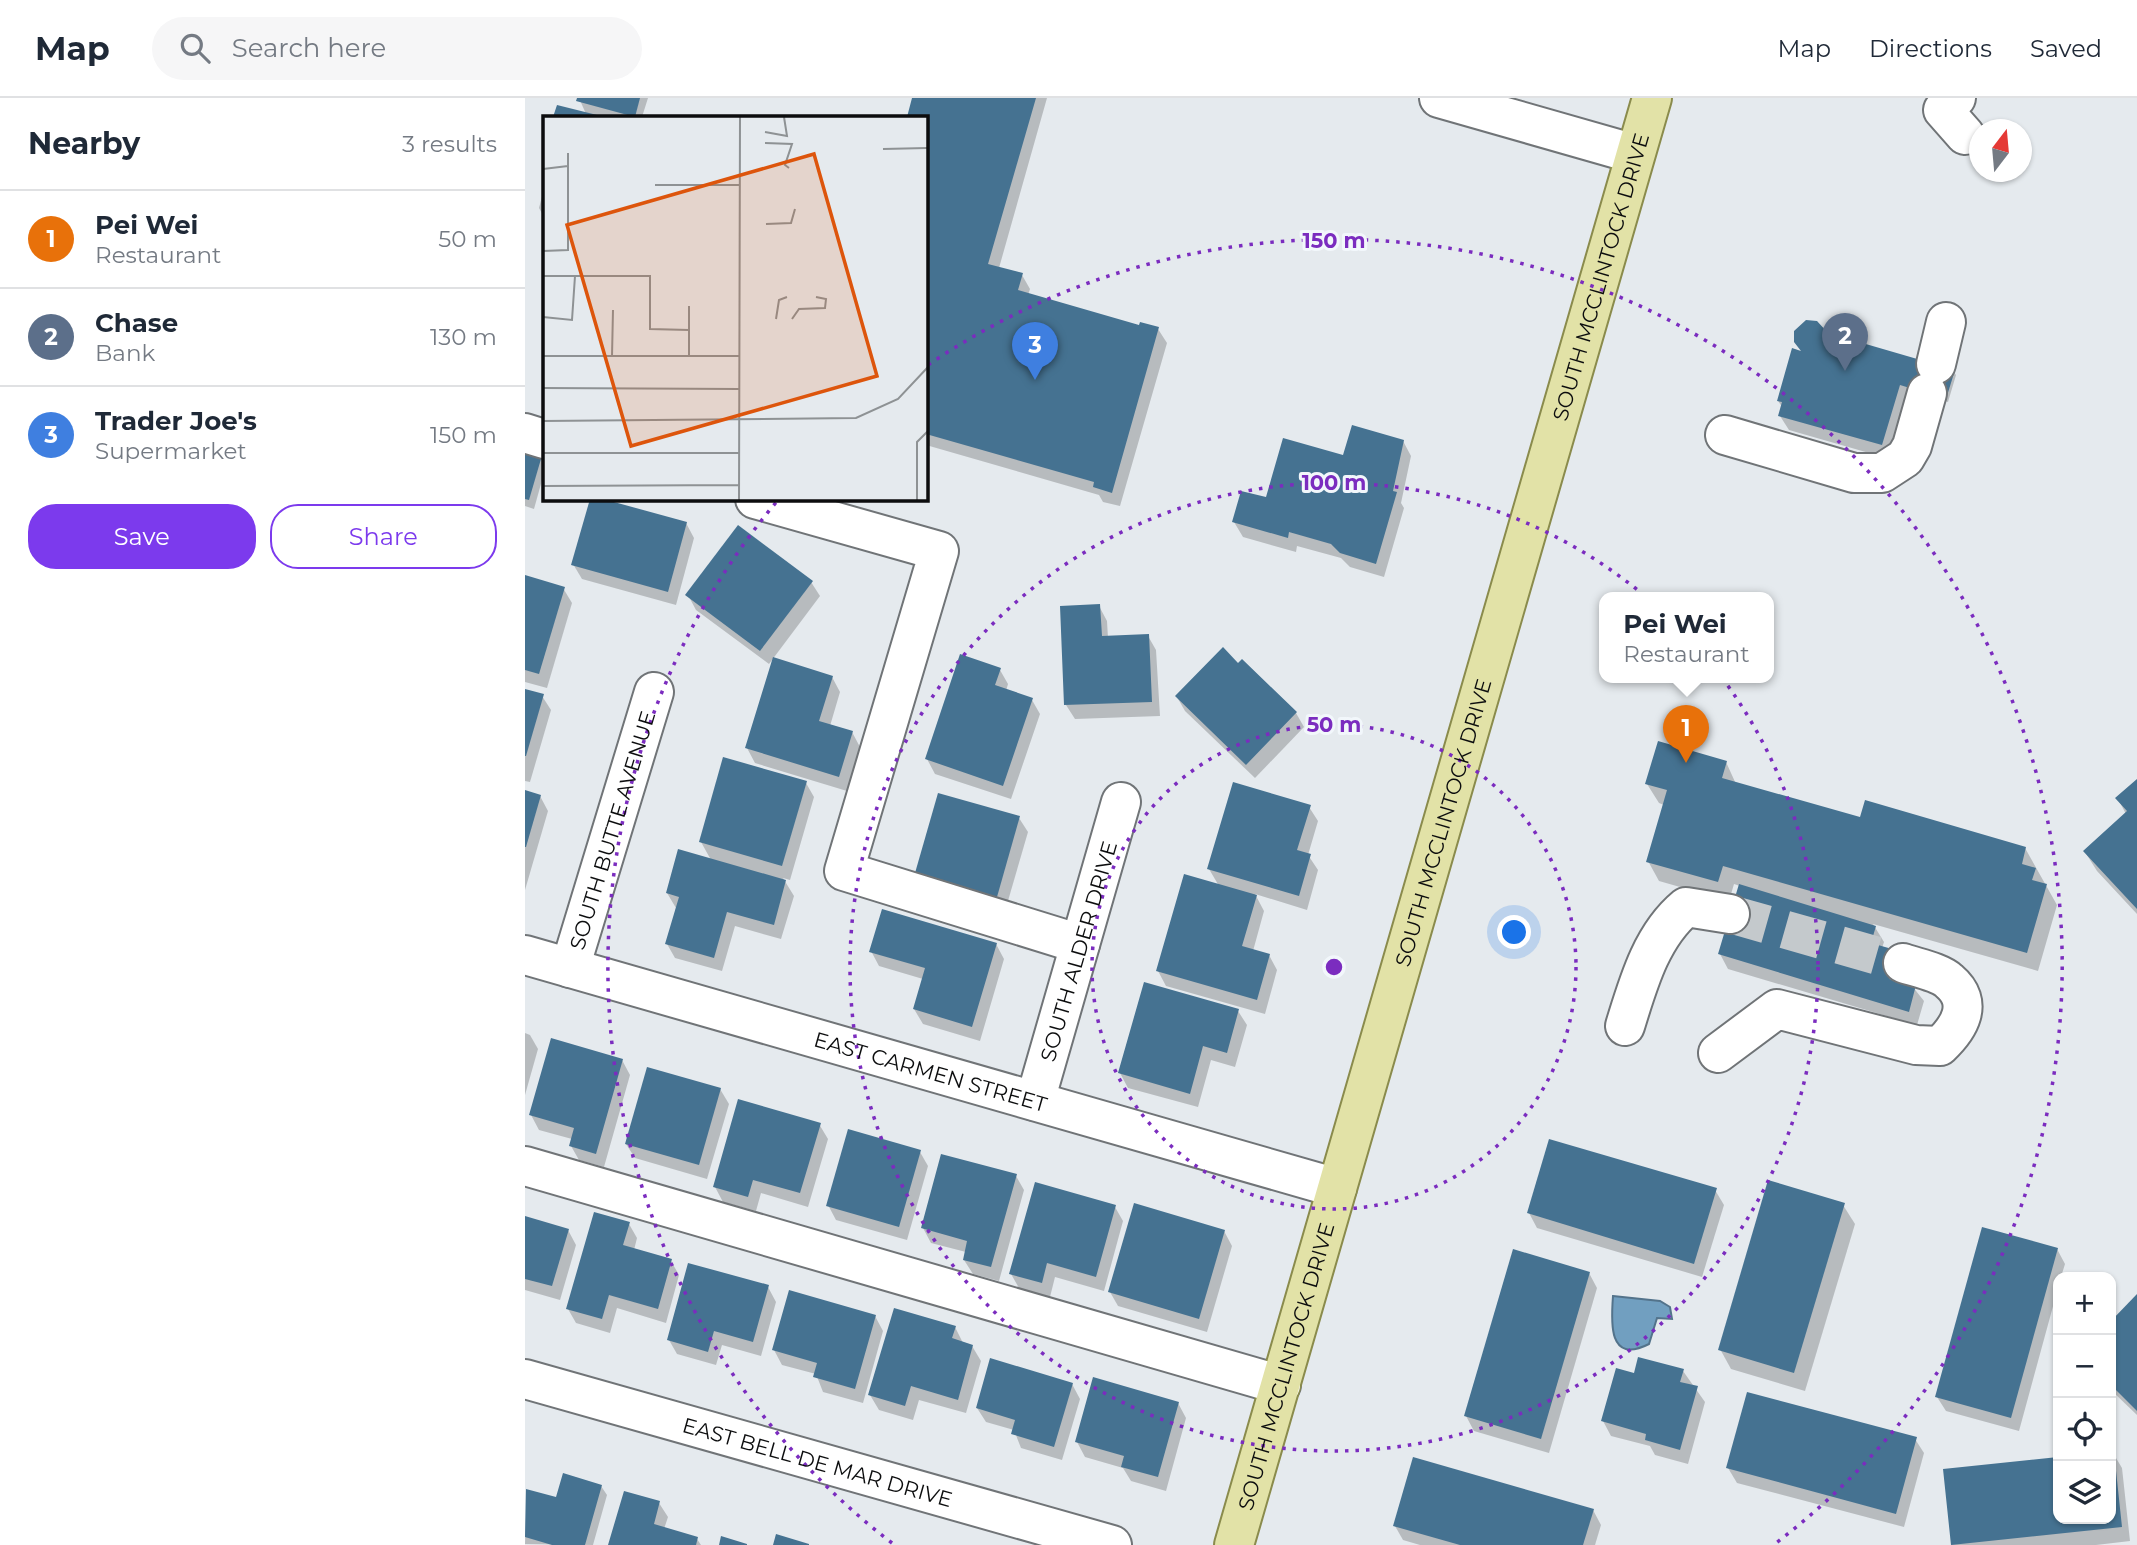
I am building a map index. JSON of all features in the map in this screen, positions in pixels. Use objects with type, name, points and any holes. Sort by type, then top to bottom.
[{"type":"main road","name":"SOUTH MCCLINTOCK DRIVE","points":[[1234,1545],[1652,98]]},
{"type":"street","points":[[1439,98],[1635,154]]},
{"type":"street","points":[[1956,98],[1943,110],[1965,135]]},
{"type":"street","points":[[1725,435],[1854,473],[1882,473],[1905,458],[1912,446],[1947,321]]},
{"type":"street","points":[[525,433],[543,439]]},
{"type":"street","points":[[759,500],[939,551],[844,871],[1080,943]]},
{"type":"street","name":"SOUTH BUTTE AVENUE","points":[[570,968],[654,692]]},
{"type":"street","name":"SOUTH ALDER DRIVE","points":[[1035,1101],[1121,802]]},
{"type":"street","points":[[1625,1026],[1653,948],[1674,917],[1686,906],[1730,914]]},
{"type":"street","name":"EAST CARMEN STREET","points":[[525,955],[1337,1188]]},
{"type":"street","points":[[1718,1053],[1777,1009],[1916,1045],[1940,1046],[1956,1031],[1963,1018],[1961,997],[1949,980],[1903,963]]},
{"type":"street","points":[[525,1166],[1281,1385]]},
{"type":"street","name":"EAST BELL DE MAR DRIVE","points":[[525,1379],[1112,1545]]},
{"type":"water","points":[[1613,1296],[1660,1301],[1670,1307],[1672,1319],[1657,1318],[1649,1344],[1636,1349],[1626,1349],[1619,1345],[1615,1338]]},
{"type":"building","points":[[577,98],[640,98],[635,116],[576,101]]},
{"type":"building","points":[[912,98],[1036,98],[988,264],[1023,273],[1018,290],[1139,325],[1140,322],[1159,327],[1112,493],[1093,487],[1094,482],[927,434],[927,116],[907,116]]},
{"type":"building","points":[[557,105],[601,116],[553,116]]},
{"type":"building","points":[[1806,320],[1817,321],[1828,333],[1955,370],[1946,399],[1900,385],[1882,445],[1778,416],[1782,402],[1777,401],[1792,348],[1801,351],[1794,342],[1794,331]]},
{"type":"building","points":[[1352,425],[1404,440],[1393,491],[1397,492],[1376,564],[1340,553],[1331,544],[1289,532],[1288,538],[1232,522],[1241,491],[1266,497],[1283,438],[1343,455]]},
{"type":"building","points":[[525,447],[543,452],[529,500],[525,499]]},
{"type":"building","points":[[590,500],[607,500],[687,522],[668,592],[571,565]]},
{"type":"building","points":[[738,525],[813,581],[760,651],[685,595]]},
{"type":"building","points":[[525,575],[565,587],[539,674],[525,670]]},
{"type":"building","points":[[1100,604],[1102,636],[1149,634],[1152,702],[1064,705],[1060,606]]},
{"type":"building","points":[[1223,647],[1238,663],[1242,659],[1297,712],[1246,765],[1175,696]]},
{"type":"building","points":[[960,654],[1001,668],[995,685],[1033,698],[1003,786],[925,759]]},
{"type":"building","points":[[773,657],[833,676],[819,721],[853,731],[839,777],[745,748]]},
{"type":"building","points":[[525,689],[544,694],[526,756],[525,756]]},
{"type":"building","points":[[1658,741],[1727,761],[1722,778],[1860,817],[1865,800],[2026,847],[2022,864],[2036,868],[2032,880],[2047,884],[2027,953],[1723,866],[1718,882],[1646,862],[1667,790],[1645,784]]},
{"type":"building","points":[[723,757],[807,781],[782,866],[699,842]]},
{"type":"building","points":[[2137,779],[2137,909],[2083,851],[2127,811],[2115,798]]},
{"type":"building","points":[[1233,782],[1311,805],[1297,850],[1311,854],[1299,896],[1207,869]]},
{"type":"building","points":[[525,790],[541,795],[526,847],[525,847]]},
{"type":"building","points":[[938,793],[1020,816],[995,904],[913,880]]},
{"type":"building","points":[[678,849],[786,880],[774,925],[727,912],[714,958],[665,944],[679,897],[666,893]]},
{"type":"building","points":[[1184,874],[1257,895],[1242,946],[1270,954],[1257,1000],[1156,971]]},
{"type":"building","points":[[1739,884],[1876,926],[1871,943],[1906,953],[1916,985],[1909,1012],[1718,954]]},
{"type":"building","points":[[882,909],[997,943],[972,1027],[913,1009],[925,968],[869,952]]},
{"type":"building","points":[[1144,982],[1239,1009],[1227,1053],[1203,1046],[1190,1094],[1118,1073]]},
{"type":"building","points":[[551,1038],[623,1059],[596,1154],[569,1146],[574,1128],[529,1115]]},
{"type":"building","points":[[647,1067],[721,1088],[699,1165],[625,1144]]},
{"type":"building","points":[[738,1099],[821,1123],[800,1193],[753,1180],[748,1197],[713,1187]]},
{"type":"building","points":[[848,1129],[921,1150],[899,1227],[826,1206]]},
{"type":"building","points":[[1549,1139],[1717,1188],[1694,1264],[1527,1213]]},
{"type":"building","points":[[941,1154],[1017,1174],[991,1267],[963,1260],[967,1241],[921,1228]]},
{"type":"building","points":[[1768,1180],[1845,1203],[1794,1373],[1718,1350]]},
{"type":"building","points":[[1035,1182],[1116,1205],[1096,1277],[1047,1263],[1042,1283],[1009,1274]]},
{"type":"building","points":[[1134,1203],[1225,1230],[1199,1319],[1108,1292]]},
{"type":"building","points":[[594,1212],[630,1222],[623,1245],[672,1259],[658,1309],[609,1295],[602,1319],[566,1309]]},
{"type":"building","points":[[525,1216],[569,1229],[552,1286],[525,1279]]},
{"type":"building","points":[[1982,1227],[2058,1248],[2011,1418],[1935,1397]]},
{"type":"building","points":[[1513,1249],[1590,1272],[1541,1439],[1464,1416]]},
{"type":"building","points":[[688,1263],[769,1285],[753,1342],[714,1331],[708,1352],[667,1340]]},
{"type":"building","points":[[789,1290],[876,1315],[855,1389],[813,1377],[817,1363],[772,1350]]},
{"type":"building","points":[[2137,1294],[2137,1411],[2116,1390],[2116,1316]]},
{"type":"building","points":[[894,1308],[956,1326],[952,1338],[973,1345],[958,1400],[911,1386],[905,1406],[868,1395]]},
{"type":"building","points":[[1638,1357],[1684,1369],[1680,1382],[1698,1386],[1680,1450],[1645,1440],[1646,1434],[1601,1421],[1616,1368],[1634,1373]]},
{"type":"building","points":[[990,1358],[1073,1383],[1054,1447],[1011,1434],[1015,1420],[976,1408]]},
{"type":"building","points":[[1093,1377],[1179,1402],[1158,1477],[1121,1467],[1124,1456],[1075,1442]]},
{"type":"building","points":[[1747,1392],[1917,1437],[1896,1514],[1726,1468]]},
{"type":"building","points":[[1413,1457],[1594,1509],[1583,1545],[1460,1545],[1393,1526]]},
{"type":"building","points":[[2053,1458],[2053,1524],[2116,1524],[2116,1471],[2122,1527],[1951,1545],[1943,1469]]},
{"type":"building","points":[[563,1473],[602,1485],[585,1545],[552,1545],[525,1537],[526,1489],[556,1497]]},
{"type":"building","points":[[624,1491],[660,1501],[654,1524],[698,1537],[696,1545],[608,1545]]},
{"type":"building","points":[[776,1534],[809,1544],[809,1545],[773,1545]]},
{"type":"building","points":[[721,1536],[747,1544],[747,1545],[719,1545]]},
{"type":"tunnel","points":[[1730,914],[1903,963]]},
{"type":"place","name":"Chase","points":[[1845,371]]},
{"type":"place","name":"Trader Joe's","points":[[1035,380]]},
{"type":"place","name":"Pei Wei","points":[[1686,763]]}]
